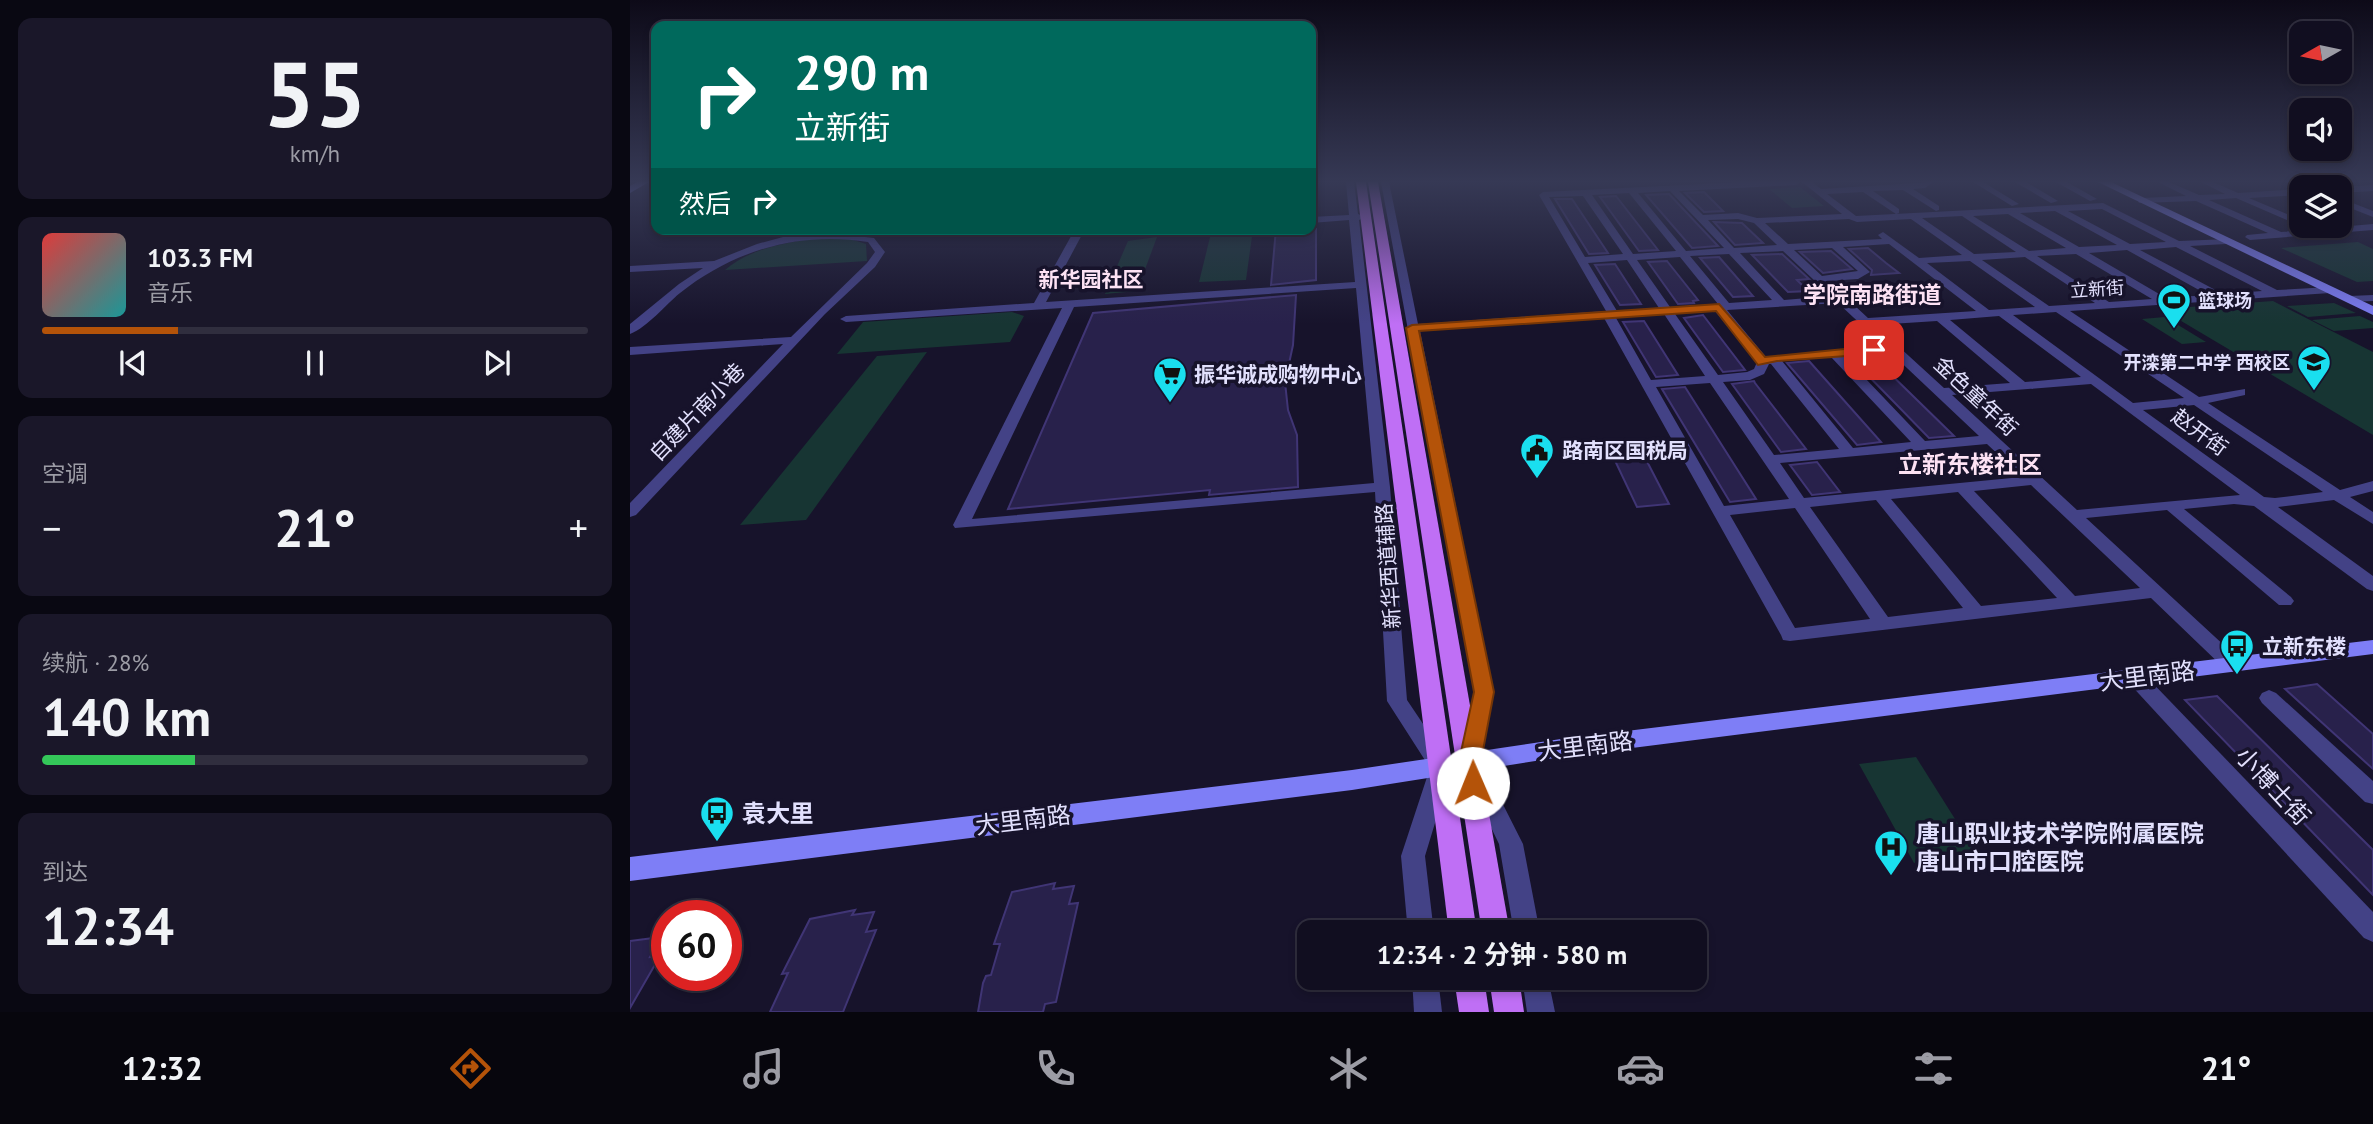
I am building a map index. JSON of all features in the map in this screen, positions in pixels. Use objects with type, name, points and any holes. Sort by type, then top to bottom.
[{"type":"main road","points":[[1361,229],[1461,920]]},
{"type":"main road","points":[[1381,229],[1494,920]]},
{"type":"main road","points":[[1471,990],[1474,1012]]},
{"type":"main road","points":[[1506,990],[1509,1012]]},
{"type":"street","name":"新华西道辅路","points":[[1359,229],[1358,285],[1382,487],[1397,701],[1441,767]]},
{"type":"street","points":[[1394,229],[1484,692],[1470,761],[1511,844],[1525,920]]},
{"type":"street","points":[[1563,229],[1647,384],[1790,635],[2156,592]]},
{"type":"street","points":[[1611,229],[1883,624]]},
{"type":"street","points":[[1662,229],[1722,307],[1769,360],[1778,366],[1850,453]]},
{"type":"street","points":[[1711,229],[1781,303]]},
{"type":"street","name":"金色童年街","points":[[1766,229],[2233,665]]},
{"type":"street","name":"赵开街","points":[[1872,229],[2094,380],[2373,585]]},
{"type":"street","points":[[1932,229],[2198,401],[2373,519]]},
{"type":"street","points":[[1987,229],[2108,306]]},
{"type":"street","points":[[2046,229],[2165,302]]},
{"type":"street","points":[[2097,229],[2222,298]]},
{"type":"street","points":[[2150,229],[2276,294]]},
{"type":"street","points":[[2201,229],[2373,311]]},
{"type":"street","points":[[2268,229],[2281,235]]},
{"type":"street","points":[[2250,237],[2289,234]]},
{"type":"street","points":[[630,330],[692,279],[718,264],[766,245],[820,235]]},
{"type":"street","name":"自建片南小巷","points":[[630,512],[794,340],[871,265],[880,252],[871,240],[842,235]]},
{"type":"street","points":[[1038,307],[1077,235]]},
{"type":"street","points":[[1581,260],[1891,241]]},
{"type":"street","points":[[1917,261],[2226,241]]},
{"type":"street","points":[[1819,279],[1858,276],[1866,272],[1833,244]]},
{"type":"street","points":[[630,269],[718,264]]},
{"type":"street","points":[[846,319],[1358,285]]},
{"type":"street","name":"立新街","points":[[1866,322],[2329,290]]},
{"type":"street","points":[[2349,299],[2373,298]]},
{"type":"street","points":[[1412,328],[1841,299]]},
{"type":"street","points":[[1069,305],[961,525],[1382,487]]},
{"type":"street","points":[[1940,317],[2022,386]]},
{"type":"street","points":[[630,351],[794,340]]},
{"type":"street","points":[[1647,384],[1750,376],[1769,360],[1894,348]]},
{"type":"street","points":[[1834,353],[1922,446]]},
{"type":"street","points":[[1942,392],[2094,380]]},
{"type":"street","points":[[2130,407],[2198,401],[2240,392]]},
{"type":"street","points":[[1770,460],[1992,439]]},
{"type":"street","points":[[1719,511],[2035,480]]},
{"type":"street","points":[[2073,515],[2234,499],[2259,502],[2338,495],[2373,486]]},
{"type":"street","points":[[1962,487],[2071,602]]},
{"type":"street","points":[[1880,495],[1977,613]]},
{"type":"street","points":[[2171,505],[2285,601]]},
{"type":"street","name":"大里南路","points":[[630,869],[2373,647]]},
{"type":"street","name":"小博士街","points":[[2135,677],[2371,926]]},
{"type":"street","points":[[2269,698],[2373,795]]},
{"type":"street","points":[[1419,920],[1413,856],[1441,767]]},
{"type":"street","points":[[1426,990],[1428,1012]]},
{"type":"street","points":[[1537,990],[1541,1012]]},
{"type":"green space","points":[[1211,235],[1252,235],[1246,280],[1199,282]]},
{"type":"green space","points":[[1157,237],[1137,291],[1105,294],[1128,241]]},
{"type":"green space","points":[[809,239],[850,239],[866,244],[867,261],[725,270],[754,253]]},
{"type":"green space","points":[[2358,242],[2373,249],[2373,281],[2357,282],[2281,248]]},
{"type":"green space","points":[[2273,301],[2373,352],[2373,435],[2161,309]]},
{"type":"green space","name":"篮球场","points":[[2334,303],[2356,313],[2308,317],[2287,306]]},
{"type":"green space","points":[[1012,312],[1024,316],[1010,342],[837,354],[863,322]]},
{"type":"green space","name":"篮球场","points":[[2360,316],[2373,322],[2373,328],[2334,331],[2312,320]]},
{"type":"green space","name":"篮球场","points":[[2165,317],[2206,342],[2182,344],[2142,319]]},
{"type":"green space","points":[[927,352],[806,520],[740,525],[877,356]]},
{"type":"green space","points":[[1916,757],[1977,854],[1914,863],[1859,764]]},
{"type":"building","points":[[1574,229],[1592,229],[1608,253],[1589,254]]},
{"type":"building","points":[[1623,229],[1642,229],[1658,250],[1639,251]]},
{"type":"building","points":[[1676,229],[1702,229],[1718,246],[1692,248]]},
{"type":"building","points":[[1721,229],[1749,229],[1763,243],[1735,245]]},
{"type":"building","points":[[1275,235],[1316,235],[1316,280],[1271,285]]},
{"type":"building","points":[[1868,248],[1899,273],[1871,275],[1872,270],[1849,249]]},
{"type":"building","points":[[1831,251],[1852,269],[1823,273],[1800,252]]},
{"type":"building","points":[[1782,254],[1809,279],[1797,280],[1808,291],[1788,292],[1752,255]]},
{"type":"building","points":[[1719,257],[1753,296],[1733,297],[1700,258]]},
{"type":"building","points":[[1667,261],[1698,300],[1693,301],[1694,303],[1678,304],[1648,262]]},
{"type":"building","points":[[1615,264],[1641,304],[1620,305],[1595,265]]},
{"type":"building","name":"振华诚成购物中心","points":[[1296,295],[1293,345],[1285,382],[1288,410],[1297,435],[1298,487],[1209,495],[1210,490],[1008,509],[1093,313]]},
{"type":"building","points":[[1703,315],[1745,370],[1723,372],[1684,318]]},
{"type":"building","points":[[1644,321],[1678,375],[1656,377],[1623,322]]},
{"type":"building","points":[[1872,356],[1954,436],[1929,438],[1851,358]]},
{"type":"building","points":[[1809,361],[1881,442],[1857,445],[1787,363]]},
{"type":"building","points":[[1754,381],[1806,449],[1781,452],[1732,384]]},
{"type":"building","points":[[1685,387],[1756,499],[1730,502],[1662,389]]},
{"type":"building","points":[[1638,444],[1669,504],[1637,507],[1608,446]]},
{"type":"building","points":[[1817,462],[1840,492],[1812,495],[1790,465]]},
{"type":"building","points":[[2317,684],[2373,734],[2373,769],[2285,689]]},
{"type":"building","points":[[2217,696],[2373,850],[2373,895],[2185,700]]},
{"type":"building","points":[[1055,883],[1053,889],[1074,886],[1069,904],[1078,903],[1056,1002],[1045,1004],[1043,1012],[978,1012],[983,983],[986,976],[991,975],[1000,944],[994,944],[1012,892]]},
{"type":"building","points":[[855,910],[852,915],[874,912],[866,932],[876,930],[843,1012],[770,1012],[788,973],[782,974],[810,919]]},
{"type":"building","points":[[651,938],[651,972],[630,1008],[630,941]]},
{"type":"place","name":"篮球场","points":[[2174,330]]},
{"type":"place","name":"开滦第二中学 西校区","points":[[2314,392]]},
{"type":"place","name":"振华诚成购物中心","points":[[1170,404]]},
{"type":"place","name":"路南区国税局","points":[[1537,480]]},
{"type":"place","name":"立新东楼","points":[[2237,676]]},
{"type":"place","name":"袁大里","points":[[717,843]]},
{"type":"place","name":"唐山职业技术学院附属医院 唐山市口腔医院","points":[[1891,877]]},
{"type":"district","name":"新华园社区","points":[[1091,279]]},
{"type":"district","name":"学院南路街道","points":[[1872,294]]},
{"type":"district","name":"立新东楼社区","points":[[1970,464]]},
{"type":"route","points":[[1473,783],[1470,761],[1484,692],[1412,328],[1719,307],[1763,362],[1775,358],[1874,350]]}]
